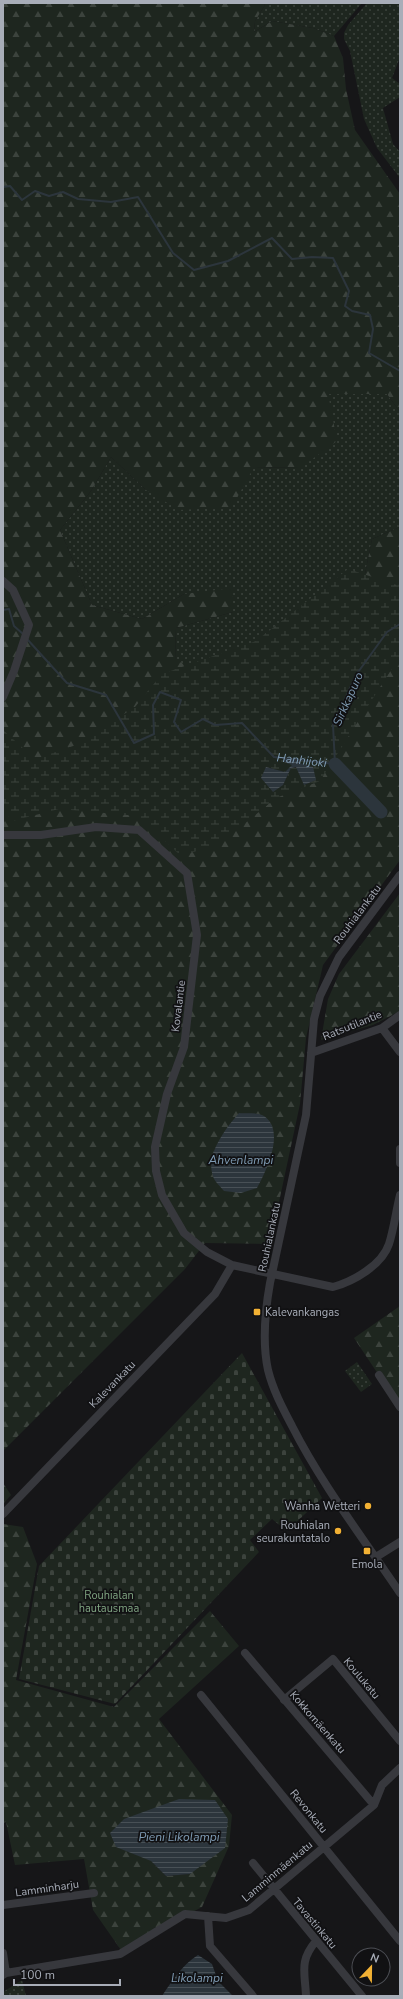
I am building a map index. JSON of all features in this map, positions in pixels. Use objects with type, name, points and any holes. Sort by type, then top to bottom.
[{"type":"street","points":[[3,581],[13,590],[29,625],[14,671],[3,697]]},
{"type":"street","name":"Kovalantie","points":[[3,835],[41,835],[96,827],[139,830],[187,873],[197,935],[184,1047],[166,1094],[155,1146],[156,1171],[162,1196],[184,1233],[208,1252],[232,1265],[272,1275],[334,1287],[346,1283],[370,1268],[380,1259],[389,1245],[400,1195]]},
{"type":"street","name":"Rouhialankatu","points":[[400,875],[332,968],[320,996],[314,1018],[306,1115],[267,1304],[266,1354],[275,1395],[300,1442],[329,1489],[400,1593]]},
{"type":"street","name":"Ratsutilantie","points":[[311,1053],[382,1028],[400,1015]]},
{"type":"street","points":[[382,1028],[400,1052]]},
{"type":"street","points":[[400,1149],[400,1163]]},
{"type":"street","name":"Kalevankatu","points":[[3,1514],[215,1294],[232,1265]]},
{"type":"street","points":[[379,1375],[400,1407]]},
{"type":"street","points":[[376,1558],[400,1542]]},
{"type":"street","name":"Kokkomäenkatu","points":[[245,1653],[374,1805]]},
{"type":"street","name":"Koulukatu","points":[[284,1700],[333,1659],[400,1740]]},
{"type":"street","name":"Revonkatu","points":[[201,1695],[400,1941]]},
{"type":"street","name":"Lamminmäenkatu","points":[[4,1974],[120,1954],[179,1916],[185,1914],[226,1918],[239,1915],[249,1910],[272,1889],[374,1805],[382,1785],[400,1768]]},
{"type":"street","name":"Tavastinkatu","points":[[253,1863],[272,1889],[362,1996]]},
{"type":"street","name":"Lamminharju","points":[[3,1905],[94,1892]]},
{"type":"street","points":[[208,1916],[210,1946],[253,1996]]},
{"type":"street","points":[[306,1996],[304,1961],[308,1950],[316,1941]]},
{"type":"street","points":[[3,1953],[4,1974]]},
{"type":"green space","points":[[3,3],[263,3],[265,5],[255,21],[254,32],[272,21],[313,28],[334,36],[343,58],[346,89],[355,130],[400,194],[400,412],[387,394],[328,394],[337,441],[300,468],[254,467],[232,507],[179,510],[146,490],[111,457],[91,491],[60,530],[92,605],[142,619],[184,594],[232,588],[233,612],[176,628],[175,660],[198,670],[362,589],[372,539],[400,527],[400,860],[323,965],[306,1038],[300,1104],[270,1244],[205,1243],[185,1269],[3,1451]],"holes":[[[284,758],[300,760],[300,763],[313,767],[291,768],[283,785],[266,767],[285,772]]]},
{"type":"green space","points":[[263,3],[362,3],[334,36],[313,28],[272,21],[254,32],[255,21],[265,5]]},
{"type":"green space","points":[[367,3],[400,3],[400,57],[392,78],[400,84],[400,97],[383,108],[393,144],[400,152],[400,178],[377,148],[364,119],[350,51],[344,39],[344,33],[348,25]]},
{"type":"green space","points":[[327,393],[387,394],[400,412],[400,527],[372,539],[362,589],[198,670],[175,661],[176,628],[233,612],[184,594],[142,619],[92,605],[60,530],[91,491],[111,457],[146,490],[254,467],[300,468]]},
{"type":"green space","points":[[348,569],[400,586],[400,656],[320,781],[276,798],[221,843],[181,856],[139,816],[59,809],[12,821],[3,808],[3,730],[35,759],[76,745],[135,707],[162,674],[256,641]],"holes":[[[300,760],[300,763],[313,767],[291,768],[283,785],[266,767],[285,772]]]},
{"type":"green space","points":[[400,893],[400,1011],[373,1025],[321,1040],[328,999],[339,974]]},
{"type":"green space","points":[[400,1306],[400,1407],[354,1338]]},
{"type":"green space","name":"Rouhialan hautausmaa","points":[[242,1353],[322,1498],[287,1531],[272,1519],[250,1540],[259,1552],[115,1704],[19,1679],[39,1566]]},
{"type":"green space","points":[[357,1362],[372,1384],[361,1392],[345,1371]]},
{"type":"green space","points":[[3,1483],[11,1495],[3,1504]]},
{"type":"green space","points":[[3,1524],[23,1527],[37,1564],[16,1680],[114,1707],[210,1611],[239,1646],[159,1719],[232,1815],[229,1846],[202,1907],[121,1950],[93,1910],[84,1859],[15,1865],[6,1822],[3,1823]],"holes":[[[151,1861],[190,1874],[166,1876]]]},
{"type":"green space","points":[[22,1980],[26,1996],[3,1996],[3,1992]]},
{"type":"water","points":[[284,758],[300,760],[300,763],[313,767],[316,780],[304,785],[296,767],[291,768],[283,785],[273,792],[261,778],[266,767],[285,772],[292,765],[284,762]]},
{"type":"water","name":"Ahvenlampi","points":[[239,1113],[264,1116],[270,1123],[274,1141],[269,1162],[257,1188],[241,1193],[224,1191],[215,1180],[211,1168],[214,1151],[218,1142],[228,1126]]},
{"type":"water","name":"Pieni Likolampi","points":[[179,1799],[215,1800],[228,1819],[225,1848],[190,1874],[166,1876],[151,1861],[116,1847],[110,1833],[124,1819]]},
{"type":"water","name":"Likolampi","points":[[198,1955],[212,1964],[218,1981],[233,1996],[162,1996],[182,1968]]},
{"type":"waterway","name":"Sirkkapuro","points":[[3,187],[10,186],[22,200],[35,191],[49,196],[63,192],[78,199],[111,202],[138,197],[173,253],[194,270],[228,261],[272,238],[292,259],[312,257],[333,258],[349,291],[345,306],[352,311],[370,315],[373,329],[369,353],[400,371]]},
{"type":"waterway","name":"Hanhijoki","points":[[3,610],[9,609],[14,626],[23,634]]},
{"type":"waterway","name":"Hanhijoki","points":[[27,639],[67,683],[106,695],[134,743],[154,734],[153,705],[160,692],[181,700],[174,722],[181,732],[203,719],[215,725],[242,723],[274,757],[335,764],[333,725],[356,675],[387,632],[400,624]]},
{"type":"waterway","name":"Hanhijoki","points":[[335,764],[381,812]]},
{"type":"place","name":"Kalevankangas","points":[[257,1312]]},
{"type":"place","name":"Wanha Wetteri","points":[[368,1506]]},
{"type":"place","name":"Rouhialan seurakuntatalo","points":[[338,1531]]},
{"type":"place","name":"Emola","points":[[367,1551]]}]
